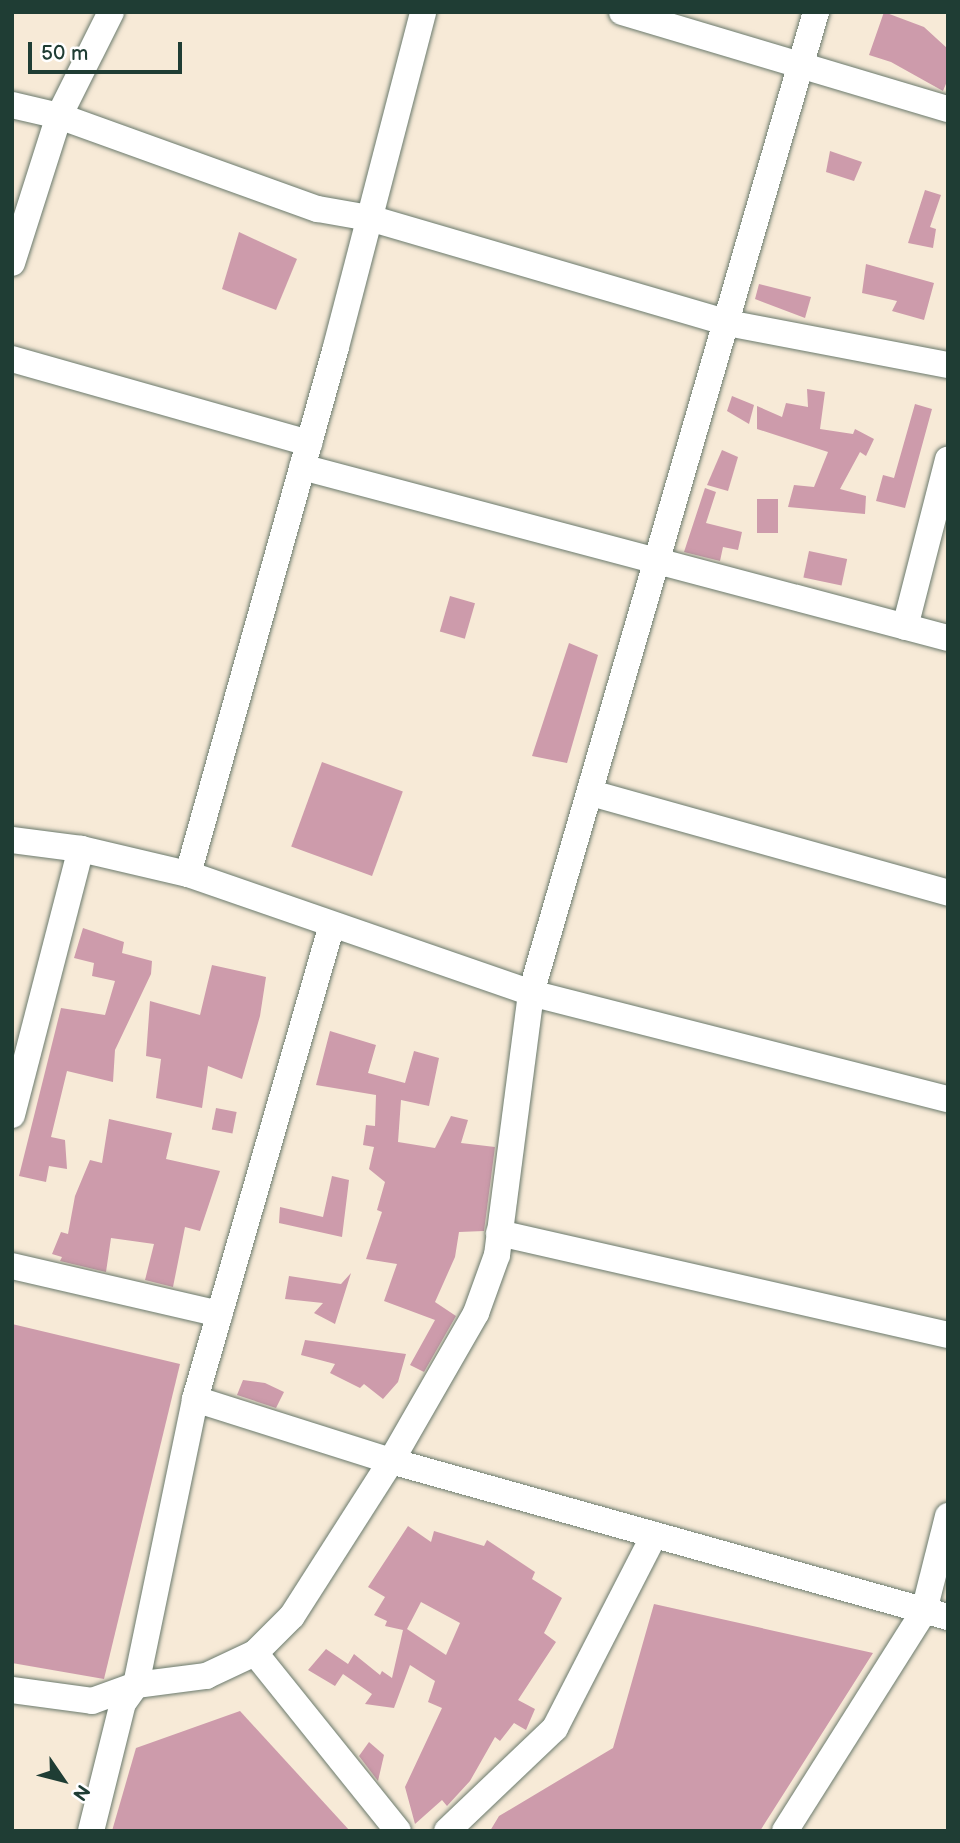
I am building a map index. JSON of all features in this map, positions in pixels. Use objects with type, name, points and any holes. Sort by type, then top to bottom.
[{"type":"street","points":[[12,263],[59,116],[111,12]]},
{"type":"street","points":[[188,874],[305,455],[423,12]]},
{"type":"street","points":[[622,12],[801,62],[948,109]]},
{"type":"street","points":[[12,1690],[92,1701],[135,1685],[206,1676],[255,1653],[292,1616],[391,1461],[476,1313],[497,1255],[531,993],[659,564],[816,12]]},
{"type":"street","points":[[12,105],[59,116],[318,209],[369,218],[727,323],[948,365]]},
{"type":"street","points":[[12,359],[305,455],[659,564],[948,638]]},
{"type":"street","points":[[905,627],[948,459]]},
{"type":"street","points":[[591,793],[948,893]]},
{"type":"street","points":[[12,839],[81,849],[188,874],[531,993],[948,1099]]},
{"type":"street","points":[[12,1115],[81,849]]},
{"type":"street","points":[[91,1831],[123,1703],[135,1685],[195,1399],[331,925]]},
{"type":"street","points":[[499,1233],[948,1335]]},
{"type":"street","points":[[12,1266],[220,1314]]},
{"type":"street","points":[[195,1399],[391,1461],[936,1614]]},
{"type":"street","points":[[785,1831],[936,1614],[948,1516]]},
{"type":"street","points":[[447,1831],[555,1728],[654,1535]]},
{"type":"street","points":[[255,1653],[398,1831]]},
{"type":"building","points":[[884,12],[924,27],[948,49],[948,79],[943,91],[891,62],[869,55]]},
{"type":"building","points":[[830,151],[862,162],[854,181],[826,172]]},
{"type":"building","points":[[925,190],[941,195],[930,227],[936,229],[933,248],[908,243]]},
{"type":"building","points":[[239,232],[297,259],[276,310],[222,289]]},
{"type":"building","points":[[866,264],[934,283],[924,320],[892,311],[897,301],[862,293]]},
{"type":"building","points":[[759,284],[811,297],[805,318],[755,299]]},
{"type":"building","points":[[807,389],[825,392],[820,429],[853,434],[855,429],[874,439],[866,456],[860,452],[840,489],[866,496],[865,514],[788,507],[794,485],[814,487],[828,452],[757,429],[757,406],[782,417],[786,403],[808,407]]},
{"type":"building","points":[[732,396],[754,405],[749,424],[727,411]]},
{"type":"building","points":[[915,404],[932,409],[905,508],[876,501],[883,475],[894,478]]},
{"type":"building","points":[[722,450],[738,457],[728,491],[707,485]]},
{"type":"building","points":[[705,488],[716,492],[706,523],[742,532],[738,550],[723,547],[720,561],[684,552]]},
{"type":"building","points":[[757,499],[778,499],[778,533],[757,533]]},
{"type":"building","points":[[809,551],[847,559],[842,586],[803,577]]},
{"type":"building","points":[[450,596],[475,603],[465,639],[440,632]]},
{"type":"building","points":[[569,643],[598,655],[567,763],[532,756]]},
{"type":"building","points":[[322,762],[403,791],[372,876],[291,847]]},
{"type":"building","points":[[83,928],[124,942],[122,953],[152,961],[151,974],[115,1050],[113,1082],[67,1071],[51,1137],[65,1140],[67,1169],[49,1166],[46,1182],[19,1176],[61,1008],[105,1015],[115,981],[92,976],[94,963],[74,958]]},
{"type":"building","points":[[212,965],[266,977],[260,1016],[242,1079],[208,1066],[202,1108],[156,1098],[161,1059],[146,1056],[150,1001],[200,1015]]},
{"type":"building","points":[[330,1031],[376,1045],[368,1073],[405,1083],[414,1051],[439,1058],[429,1106],[401,1100],[398,1142],[435,1148],[451,1116],[468,1120],[461,1143],[495,1147],[484,1231],[459,1232],[455,1257],[435,1302],[456,1316],[424,1372],[410,1365],[435,1320],[384,1301],[397,1264],[366,1259],[382,1212],[377,1210],[385,1182],[369,1169],[374,1147],[363,1145],[366,1125],[375,1126],[376,1095],[316,1085]]},
{"type":"building","points":[[216,1108],[237,1112],[232,1134],[212,1130]]},
{"type":"building","points":[[109,1119],[172,1133],[166,1159],[220,1171],[200,1231],[185,1227],[173,1287],[145,1280],[154,1244],[111,1238],[106,1272],[60,1261],[62,1257],[52,1254],[61,1232],[68,1234],[75,1196],[90,1160],[102,1163]]},
{"type":"building","points":[[332,1176],[349,1180],[342,1237],[279,1223],[280,1207],[323,1217]]},
{"type":"building","points":[[351,1273],[335,1324],[314,1313],[323,1303],[285,1299],[289,1276],[341,1284]]},
{"type":"building","points":[[12,1324],[180,1364],[104,1679],[12,1663]]},
{"type":"building","points":[[305,1340],[406,1354],[398,1382],[383,1399],[364,1384],[360,1388],[330,1373],[335,1364],[301,1355]]},
{"type":"building","points":[[243,1380],[265,1383],[284,1392],[276,1408],[237,1395]]},
{"type":"building","points":[[408,1526],[431,1542],[434,1531],[484,1546],[487,1540],[535,1572],[532,1579],[562,1598],[544,1633],[556,1642],[518,1700],[535,1709],[526,1730],[514,1723],[500,1741],[495,1737],[470,1781],[447,1806],[442,1800],[415,1824],[405,1787],[442,1708],[428,1702],[435,1681],[410,1665],[394,1708],[365,1704],[372,1694],[343,1674],[335,1686],[308,1670],[326,1649],[348,1664],[354,1654],[380,1675],[382,1671],[392,1678],[403,1630],[385,1626],[387,1621],[374,1615],[385,1597],[368,1587]],"holes":[[[421,1602],[460,1623],[446,1655],[407,1629]]]},
{"type":"building","points":[[654,1604],[873,1653],[760,1831],[490,1831],[499,1816],[613,1748]]},
{"type":"building","points":[[240,1711],[350,1831],[112,1831],[136,1748]]},
{"type":"building","points":[[369,1742],[384,1755],[378,1781],[359,1756]]}]
